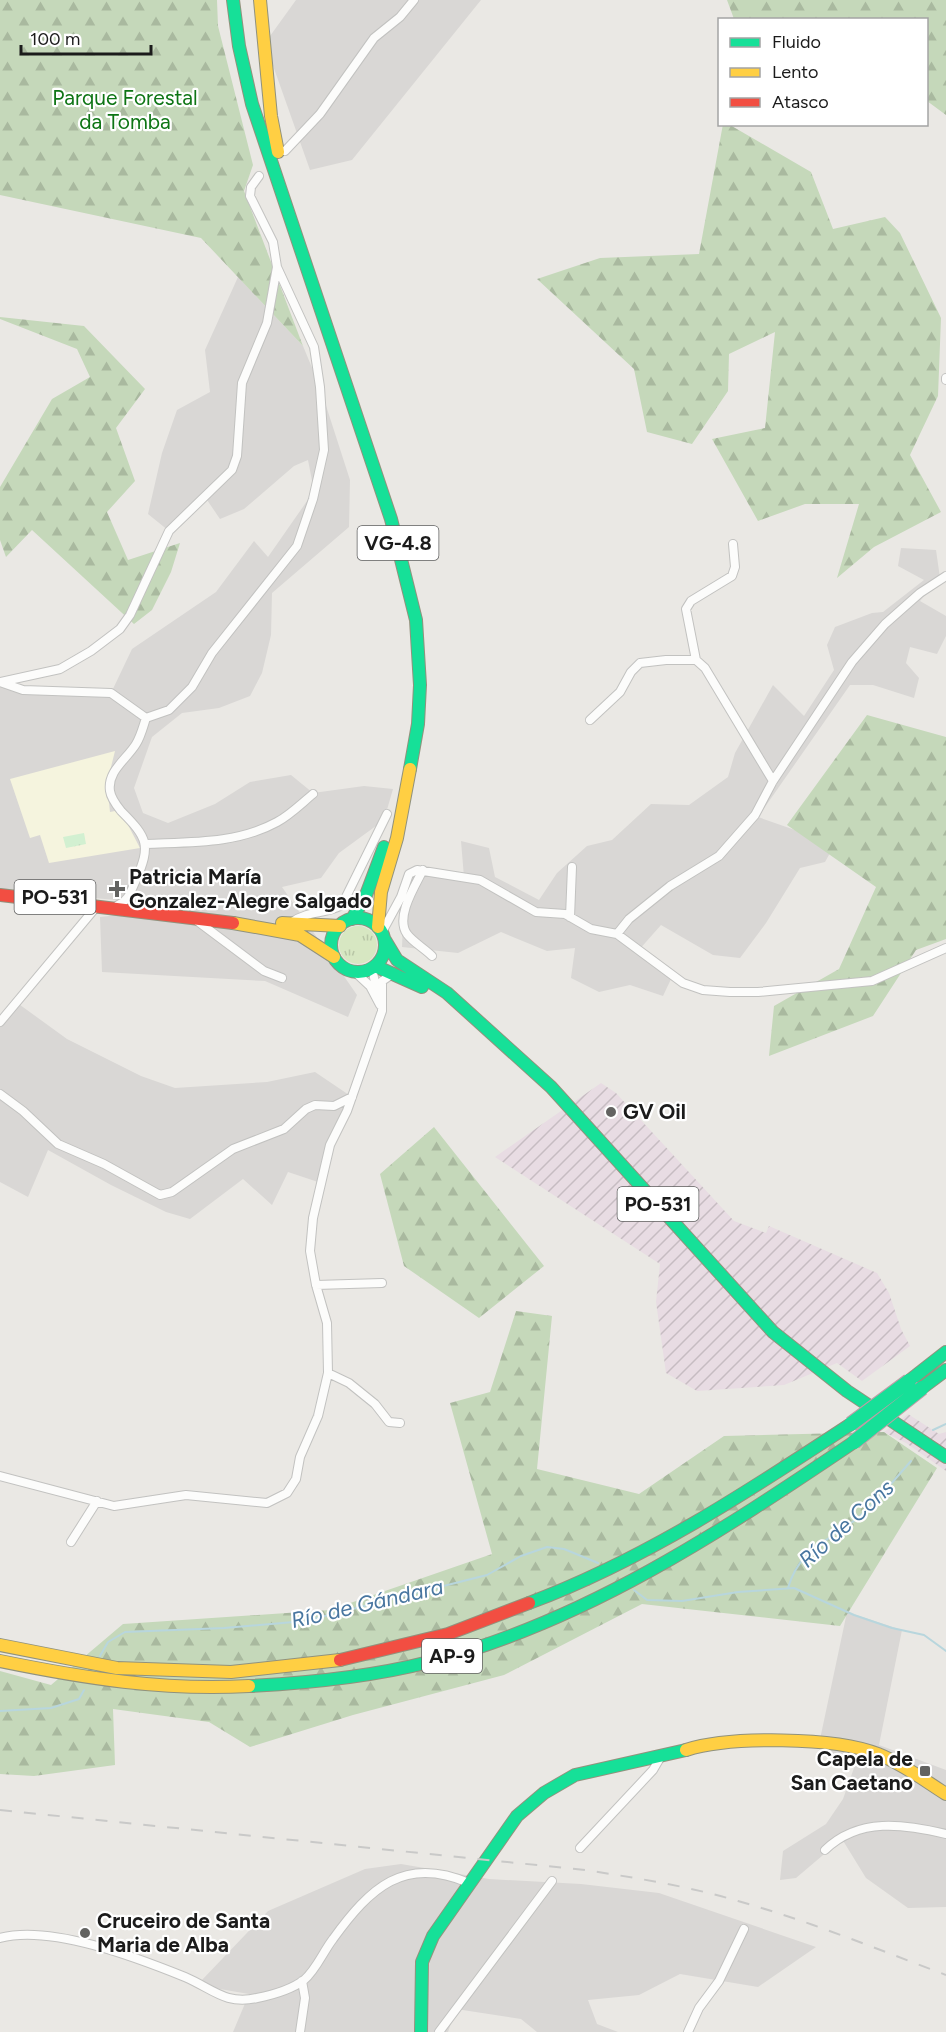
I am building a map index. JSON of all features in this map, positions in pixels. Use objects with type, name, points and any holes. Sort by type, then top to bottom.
[{"type":"main road","name":"VG-4.8","points":[[234,0],[239,46],[252,104],[392,519],[416,620],[419,661],[418,714],[397,838],[379,904],[382,933]]},
{"type":"main road","points":[[260,0],[275,141],[316,273],[323,313]]},
{"type":"main road","name":"VG-4.8","points":[[346,922],[366,896],[407,782]]},
{"type":"main road","name":"PO-531","points":[[0,890],[118,905],[131,901],[290,924],[369,920],[382,933],[397,960],[447,993],[550,1087],[773,1332],[847,1391],[905,1429]]},
{"type":"main road","name":"PO-531","points":[[0,895],[91,909],[193,917],[300,935],[334,957],[342,967],[355,972]]},
{"type":"main road","points":[[334,957],[332,937],[346,922]]},
{"type":"main road","points":[[355,972],[373,968],[384,954],[382,933]]},
{"type":"main road","name":"PO-531","points":[[373,968],[393,973],[471,1014]]},
{"type":"main road","name":"AP-9","points":[[0,1646],[40,1656],[122,1669],[236,1673],[315,1666],[399,1649],[516,1611],[651,1548],[768,1481],[851,1424],[946,1352]]},
{"type":"main road","name":"AP-9","points":[[0,1661],[73,1676],[159,1687],[202,1688],[288,1685],[372,1675],[454,1655],[533,1627],[610,1593],[775,1496],[854,1442],[946,1370]]},
{"type":"main road","points":[[905,1429],[946,1457]]},
{"type":"main road","points":[[421,2032],[422,1962],[433,1936],[517,1816],[559,1783],[583,1772],[660,1758],[690,1747],[723,1742],[790,1742],[843,1746],[885,1756],[946,1794]]},
{"type":"street","points":[[285,151],[320,114],[374,38],[400,17],[414,0]]},
{"type":"street","points":[[146,718],[169,710],[192,687],[212,653],[297,546],[313,499],[324,450],[320,387],[314,347],[277,267],[273,242],[250,195],[251,187],[259,176]]},
{"type":"street","points":[[0,682],[60,669],[91,651],[120,630],[134,606],[169,531],[232,470],[237,456],[242,383],[267,323],[277,267]]},
{"type":"street","points":[[733,544],[735,567],[732,576],[691,600],[686,609],[696,660],[705,668],[773,781]]},
{"type":"street","points":[[617,934],[629,919],[670,886],[719,856],[755,815],[773,781],[852,662],[885,624],[920,593],[946,576]]},
{"type":"street","points":[[590,720],[620,692],[631,672],[640,663],[696,660]]},
{"type":"street","points":[[0,682],[23,690],[111,693],[146,718]]},
{"type":"street","points":[[131,901],[144,860],[146,844],[142,834],[117,807],[110,792],[114,770],[137,743],[146,718]]},
{"type":"street","points":[[146,844],[220,841],[235,838],[275,824],[313,794]]},
{"type":"street","points":[[290,924],[306,913],[331,911],[342,905],[350,894],[387,814]]},
{"type":"street","points":[[570,917],[572,867]]},
{"type":"street","points":[[382,933],[409,874],[423,870],[480,880],[536,912],[555,912],[570,917],[591,929],[617,934],[682,983],[703,990],[758,992],[872,981],[946,948]]},
{"type":"street","points":[[423,870],[407,906],[403,924],[407,934],[432,956]]},
{"type":"street","points":[[379,904],[384,907],[396,905]]},
{"type":"street","points":[[0,1022],[91,909]]},
{"type":"street","points":[[193,917],[216,938],[264,971],[282,978]]},
{"type":"street","points":[[216,938],[213,932],[214,926],[221,921]]},
{"type":"street","points":[[373,968],[376,987],[382,992]]},
{"type":"street","points":[[355,972],[374,991],[382,1011]]},
{"type":"street","points":[[0,1476],[114,1506],[186,1495],[267,1503],[278,1500],[287,1493],[296,1479],[300,1457],[321,1408],[328,1373],[327,1323],[315,1285],[310,1251],[312,1218],[330,1145],[352,1097],[382,1011],[382,981],[393,973]]},
{"type":"street","points":[[0,1094],[23,1111],[58,1144],[104,1164],[160,1195],[172,1192],[233,1149],[284,1129],[306,1109],[315,1105],[334,1106],[352,1097]]},
{"type":"street","points":[[315,1285],[382,1283]]},
{"type":"street","points":[[328,1373],[349,1383],[375,1404],[389,1422],[400,1423]]},
{"type":"street","points":[[905,1429],[946,1450]]},
{"type":"street","points":[[905,1429],[946,1463]]},
{"type":"street","points":[[71,1542],[97,1501]]},
{"type":"street","points":[[580,1848],[653,1770],[660,1758]]},
{"type":"street","points":[[825,1850],[846,1834],[890,1825],[909,1825],[946,1834]]},
{"type":"street","points":[[0,1938],[20,1934],[72,1940],[179,1975],[238,2002],[279,1992],[302,1981],[353,1913],[382,1884],[396,1878],[435,1872],[447,1873],[469,1883]]},
{"type":"street","points":[[439,2032],[552,1881]]},
{"type":"street","points":[[688,2032],[699,2008],[719,1981],[744,1929]]},
{"type":"street","points":[[300,2032],[305,1998],[302,1981]]},
{"type":"shaded area","points":[[296,0],[481,0],[352,160],[310,170],[265,43]]},
{"type":"shaded area","points":[[238,277],[303,346],[320,387],[350,480],[349,527],[272,593],[271,635],[262,673],[250,696],[219,708],[182,713],[152,737],[134,788],[143,813],[168,823],[215,804],[250,782],[291,775],[313,793],[364,786],[393,789],[384,820],[339,853],[321,878],[282,887],[357,995],[348,1017],[265,981],[102,972],[100,917],[126,914],[128,901],[0,890],[0,682],[66,693],[111,693],[132,649],[216,592],[254,541],[268,557],[314,491],[308,460],[294,466],[244,509],[220,519],[205,497],[169,531],[148,514],[162,453],[177,410],[210,392],[205,350]]},
{"type":"shaded area","points":[[901,548],[936,550],[940,578],[920,601],[946,616],[946,636],[937,654],[910,647],[906,663],[919,678],[914,698],[873,685],[850,685],[758,817],[835,844],[825,862],[800,868],[766,923],[740,958],[713,955],[661,925],[638,951],[672,977],[663,996],[630,985],[599,992],[571,978],[575,948],[547,951],[501,932],[458,953],[402,947],[403,924],[423,870],[464,877],[461,841],[489,848],[495,877],[539,900],[557,873],[587,846],[612,840],[651,804],[689,805],[728,777],[735,753],[773,685],[804,716],[834,670],[827,645],[835,627],[872,613],[883,612],[924,580],[898,566]]},
{"type":"shaded area","points":[[115,751],[107,783],[110,812],[115,811],[127,823],[140,848],[49,863],[40,835],[30,838],[10,779]]},
{"type":"shaded area","points":[[16,1002],[67,1039],[141,1076],[175,1088],[267,1082],[315,1072],[352,1097],[321,1183],[288,1172],[272,1205],[243,1179],[190,1219],[166,1212],[48,1150],[28,1197],[0,1182],[0,1019]]},
{"type":"shaded area","points":[[601,1083],[616,1093],[734,1221],[766,1233],[769,1226],[877,1273],[889,1293],[901,1329],[910,1346],[862,1381],[837,1363],[784,1385],[697,1391],[666,1373],[656,1302],[660,1264],[495,1157]]},
{"type":"shaded area","points":[[908,1414],[939,1434],[946,1432],[946,1471],[906,1443],[884,1432]]},
{"type":"shaded area","points":[[847,1612],[902,1630],[879,1745],[946,1770],[946,1907],[908,1908],[866,1878],[842,1839],[796,1878],[780,1880],[783,1851],[826,1824],[843,1799],[854,1768],[819,1744]]},
{"type":"shaded area","points":[[401,1864],[489,1879],[581,1884],[659,1893],[816,1947],[758,1987],[680,1974],[639,1995],[588,2000],[597,2024],[618,2032],[537,2032],[521,2019],[456,2009],[448,2032],[233,2032],[249,1994],[214,1988],[201,1981],[268,1911],[365,1869]]},
{"type":"green space","name":"Parque Forestal da Tomba","points":[[0,0],[217,0],[218,26],[253,165],[244,191],[303,346],[201,238],[0,195]]},
{"type":"green space","points":[[727,0],[946,0],[946,115],[928,102],[928,18],[734,18]]},
{"type":"green space","points":[[723,126],[732,126],[811,172],[833,229],[885,217],[900,233],[941,318],[938,396],[910,455],[941,512],[874,547],[837,578],[859,504],[805,504],[758,521],[712,439],[765,428],[775,332],[729,354],[728,391],[692,444],[647,432],[634,369],[537,279],[600,258],[699,254]]},
{"type":"green space","points":[[0,317],[84,326],[145,389],[116,428],[135,481],[107,512],[128,560],[180,543],[171,572],[152,610],[134,624],[32,530],[6,557],[0,540],[0,487],[52,399],[90,377],[77,349],[0,319]]},
{"type":"green space","points":[[867,715],[946,737],[946,939],[916,950],[873,1016],[769,1056],[774,1006],[839,969],[876,887],[787,825]]},
{"type":"green space","points":[[84,833],[86,844],[66,848],[63,837]]},
{"type":"green space","points":[[358,926],[371,932],[377,945],[371,958],[358,964],[345,958],[339,945],[345,932]]},
{"type":"green space","points":[[434,1127],[544,1266],[479,1318],[404,1266],[380,1174]]},
{"type":"green space","points":[[516,1311],[552,1316],[537,1469],[639,1494],[724,1436],[884,1432],[937,1468],[840,1626],[642,1604],[504,1675],[353,1715],[250,1747],[209,1722],[113,1709],[115,1765],[34,1776],[0,1774],[0,1671],[51,1685],[123,1624],[330,1610],[492,1554],[450,1403],[490,1392]]},
{"type":"waterway","name":"Río de Cons","points":[[933,1430],[946,1424]]},
{"type":"waterway","name":"Río de Cons","points":[[788,1588],[793,1574],[809,1553],[861,1515],[911,1461]]},
{"type":"waterway","name":"Río de Gándara","points":[[100,1656],[108,1642],[125,1632],[224,1628],[305,1621],[487,1575],[521,1556],[547,1547],[564,1549],[598,1563]]},
{"type":"waterway","name":"Río de Gándara","points":[[634,1590],[647,1600],[682,1601],[738,1592],[794,1588],[854,1615],[892,1628],[924,1635],[946,1651]]},
{"type":"waterway","points":[[0,1711],[51,1708],[79,1699],[84,1690]]},
{"type":"railway","points":[[0,1810],[585,1870],[643,1879],[700,1891],[791,1917],[946,1975]]},
{"type":"traffic: fast","points":[[233,0],[239,46],[252,104],[391,519],[416,620],[420,685],[418,724],[410,769]]},
{"type":"traffic: fast","points":[[352,919],[366,895],[384,847]]},
{"type":"traffic: fast","points":[[358,918],[368,920],[377,926],[383,935],[385,945],[383,955],[377,964],[368,970],[358,972],[348,970],[339,964],[333,955],[331,945],[333,935],[339,926],[348,920],[358,918]]},
{"type":"traffic: fast","points":[[385,940],[397,960],[447,993],[551,1087],[773,1332],[847,1391],[946,1457]]},
{"type":"traffic: fast","points":[[375,966],[422,987]]},
{"type":"traffic: fast","points":[[909,1381],[946,1352]]},
{"type":"traffic: fast","points":[[922,1388],[946,1370]]},
{"type":"traffic: fast","points":[[851,1424],[909,1381]]},
{"type":"traffic: fast","points":[[854,1442],[922,1388]]},
{"type":"traffic: fast","points":[[529,1603],[572,1586],[655,1545],[735,1499],[851,1424]]},
{"type":"traffic: fast","points":[[249,1686],[385,1672],[487,1645],[543,1623],[597,1598],[703,1540],[854,1442]]},
{"type":"traffic: fast","points":[[421,2032],[422,1962],[433,1936],[517,1816],[544,1793],[575,1775],[686,1750]]},
{"type":"traffic: slow","points":[[260,0],[271,116],[278,152]]},
{"type":"traffic: slow","points":[[378,927],[381,892],[397,838],[410,769]]},
{"type":"traffic: slow","points":[[233,923],[300,935],[334,957]]},
{"type":"traffic: slow","points":[[282,923],[340,926]]},
{"type":"traffic: slow","points":[[0,1645],[117,1668],[231,1672],[340,1660]]},
{"type":"traffic: slow","points":[[0,1661],[124,1682],[186,1687],[249,1686]]},
{"type":"traffic: slow","points":[[686,1750],[729,1742],[782,1740],[836,1744],[859,1748],[887,1758],[946,1794]]},
{"type":"traffic: jam","points":[[0,895],[233,923]]},
{"type":"traffic: jam","points":[[340,1660],[448,1634],[529,1603]]},
{"type":"place","name":"Patricia María Gonzalez-Alegre Salgado","points":[[117,889]]},
{"type":"place","name":"GV Oil","points":[[611,1112]]},
{"type":"place","name":"Capela de San Caetano","points":[[925,1771]]},
{"type":"place","name":"Cruceiro de Santa Maria de Alba","points":[[85,1933]]}]
